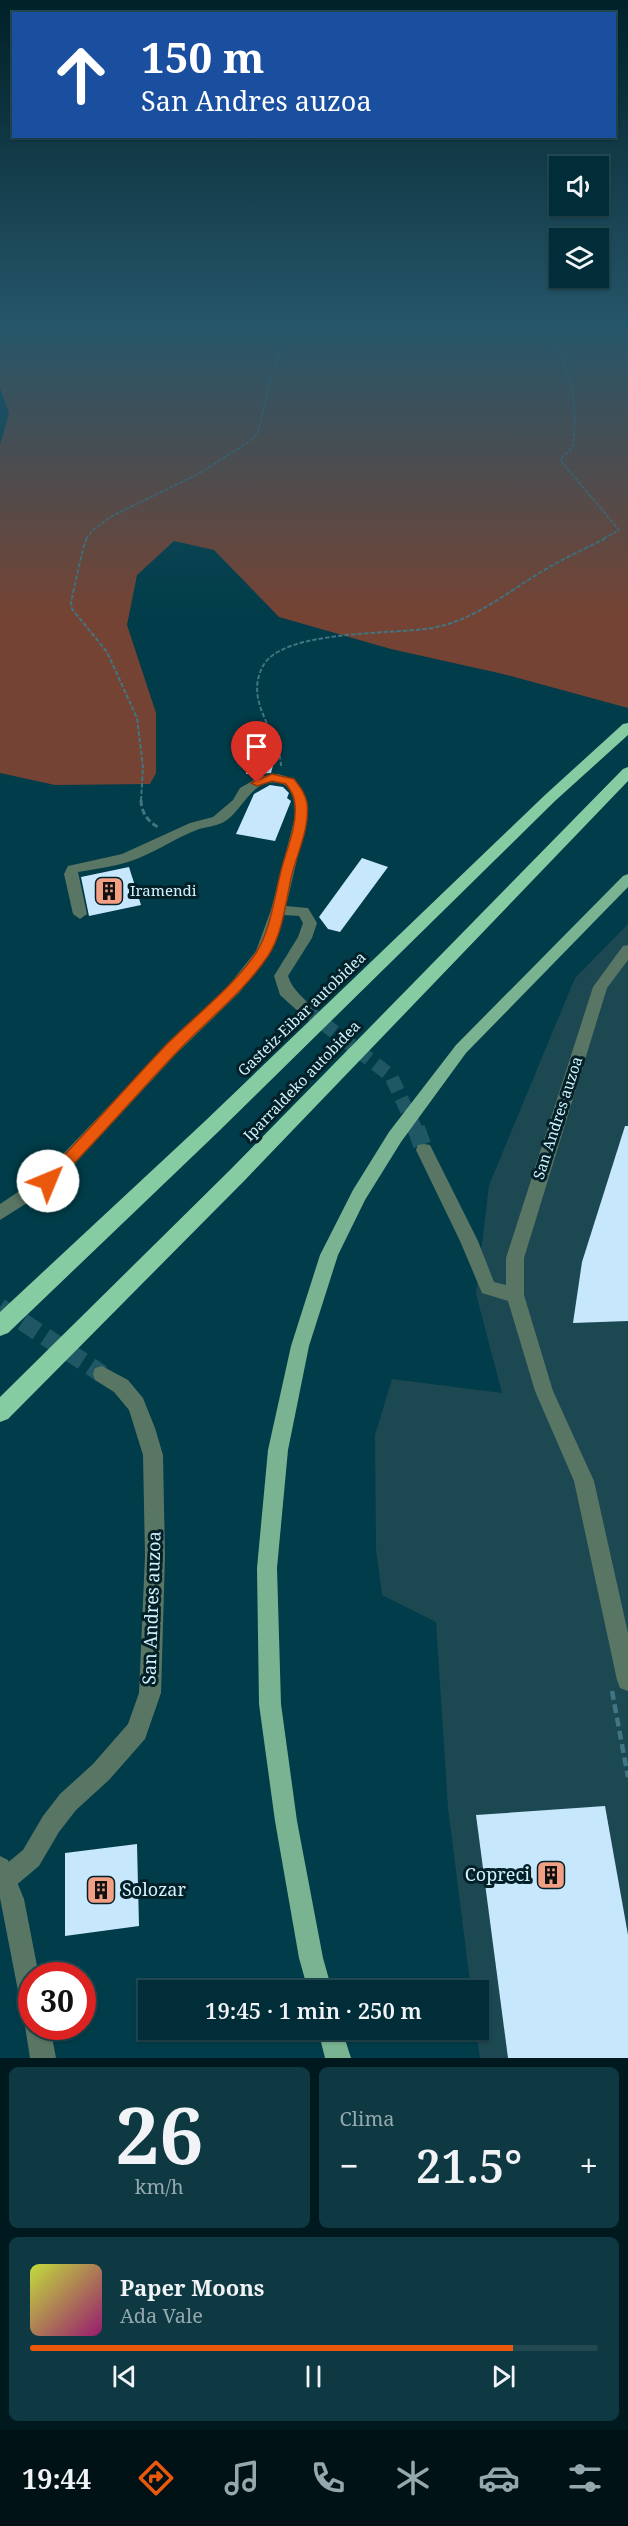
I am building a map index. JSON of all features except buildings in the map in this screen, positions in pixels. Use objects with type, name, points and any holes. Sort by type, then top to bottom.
[{"type":"highway","name":"Gasteiz-Eibar autobidea","points":[[0,1326],[210,1128],[550,798],[628,727]]},
{"type":"highway","name":"Iparraldeko autobidea","points":[[0,1412],[77,1338],[289,1123],[628,772]]},
{"type":"main road","points":[[318,1980],[286,1821],[270,1704],[267,1568],[278,1450],[300,1346],[329,1255],[359,1195],[395,1137],[461,1049],[628,879]]},
{"type":"main road","points":[[333,2040],[338,2058]]},
{"type":"street","points":[[0,1213],[48,1181],[87,1143],[173,1048],[234,989],[263,953],[279,910],[302,817],[299,794],[290,782],[278,778],[263,780],[244,790],[238,802],[218,820],[195,826],[125,858],[73,869],[71,874],[80,914]]},
{"type":"street","points":[[279,910],[303,912],[310,923],[305,938],[281,976],[285,991],[306,1010]]},
{"type":"street","name":"San Andres auzoa","points":[[620,1683],[584,1481],[544,1391],[515,1295],[515,1258],[600,987],[628,950]]},
{"type":"street","points":[[424,1150],[469,1241],[488,1288],[515,1295]]},
{"type":"street","name":"San Andres auzoa","points":[[24,1962],[12,1899],[2,1877],[31,1858],[51,1824],[68,1802],[101,1772],[137,1731],[150,1693],[154,1556],[153,1455],[146,1428],[136,1404],[121,1386],[102,1374]]},
{"type":"street","points":[[40,2040],[43,2058]]},
{"type":"path","points":[[173,835],[149,822],[141,806],[143,767],[137,718],[107,652],[72,609],[71,602],[82,560],[84,541],[93,530],[112,516],[147,497],[198,474],[246,443],[258,433],[260,425]]},
{"type":"path","points":[[278,778],[282,762],[280,752],[261,714],[259,697],[263,666],[268,657],[295,645],[332,637],[416,630],[450,624],[503,599],[540,572],[619,530],[561,461],[561,458],[573,447],[575,425]]},
{"type":"path","points":[[620,1683],[628,1777]]},
{"type":"shaded area","points":[[6,425],[628,425],[628,708],[503,674],[391,649],[279,617],[214,550],[174,541],[137,575],[127,625],[156,713],[156,773],[150,784],[55,785],[0,773],[0,445]]},
{"type":"shaded area","points":[[628,924],[628,2058],[480,2058],[477,2040],[489,2040],[489,1980],[470,1980],[448,1808],[436,1622],[382,1595],[376,1549],[375,1435],[392,1379],[502,1393],[476,1294],[489,1185],[575,978]]},
{"type":"tunnel","points":[[306,1010],[391,1076],[416,1130]]},
{"type":"tunnel","points":[[416,1128],[424,1150]]},
{"type":"tunnel","points":[[0,1307],[102,1374]]},
{"type":"place","name":"Iramendi","points":[[109,891]]},
{"type":"place","name":"Copreci","points":[[551,1875]]},
{"type":"place","name":"Solozar","points":[[101,1890]]},
{"type":"route","points":[[48,1181],[87,1143],[173,1048],[234,989],[263,953],[279,910],[286,873],[296,846],[302,817],[299,794],[290,782],[272,778],[257,783]]}]
